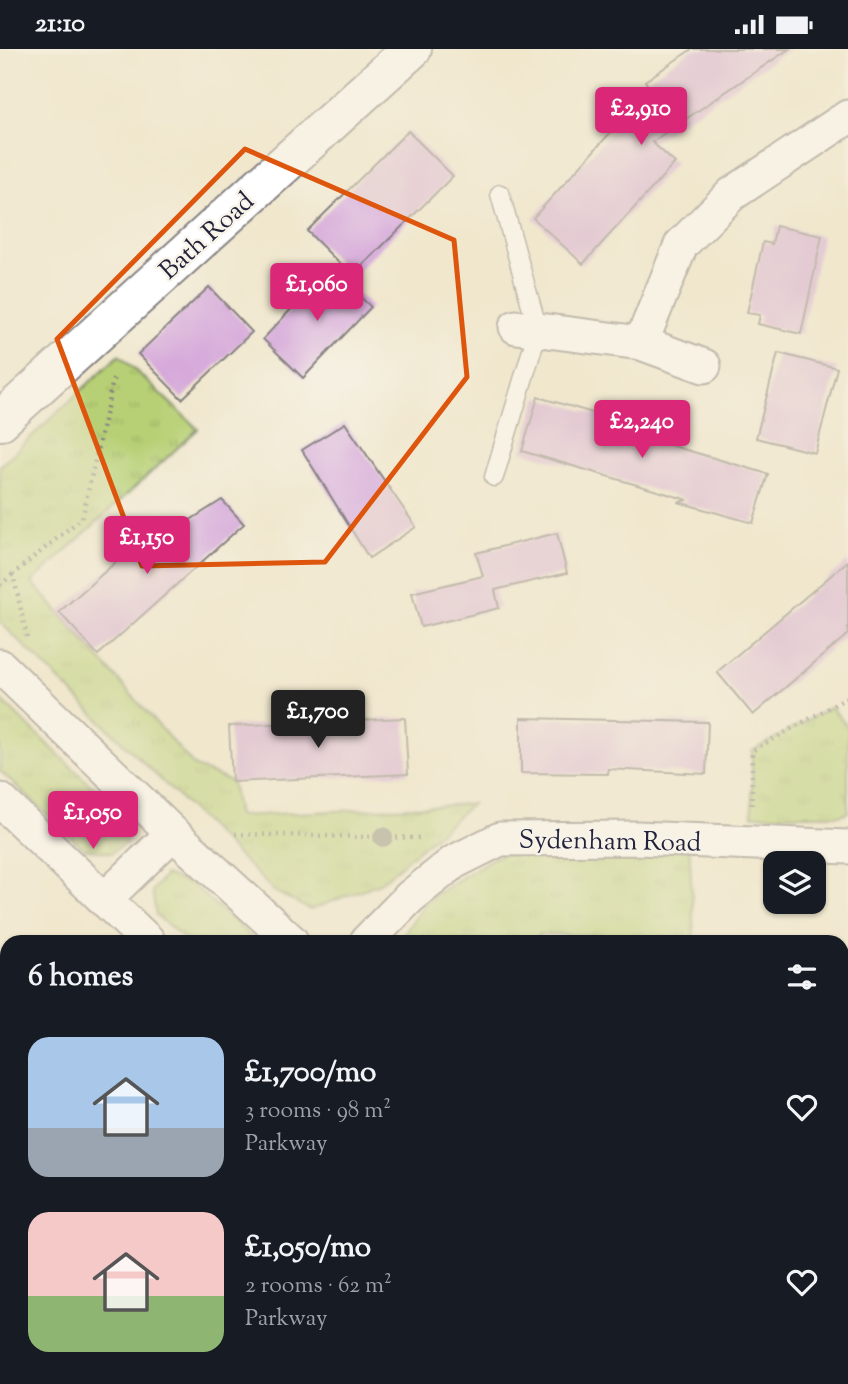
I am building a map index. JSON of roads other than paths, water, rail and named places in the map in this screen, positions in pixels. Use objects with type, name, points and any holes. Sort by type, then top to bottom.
[{"type":"main road","name":"Bath Road","points":[[0,421],[412,49]]},
{"type":"street","points":[[642,343],[681,245],[732,194],[848,117]]},
{"type":"street","points":[[527,329],[642,343],[704,366]]},
{"type":"street","points":[[0,666],[173,833],[284,935]]},
{"type":"street","points":[[0,800],[142,935]]},
{"type":"street","points":[[104,900],[173,833]]},
{"type":"street","name":"Sydenham Road","points":[[373,935],[410,897],[445,869],[500,839],[637,838],[848,847]]},
{"type":"lane","points":[[494,477],[527,329],[500,194]]}]
